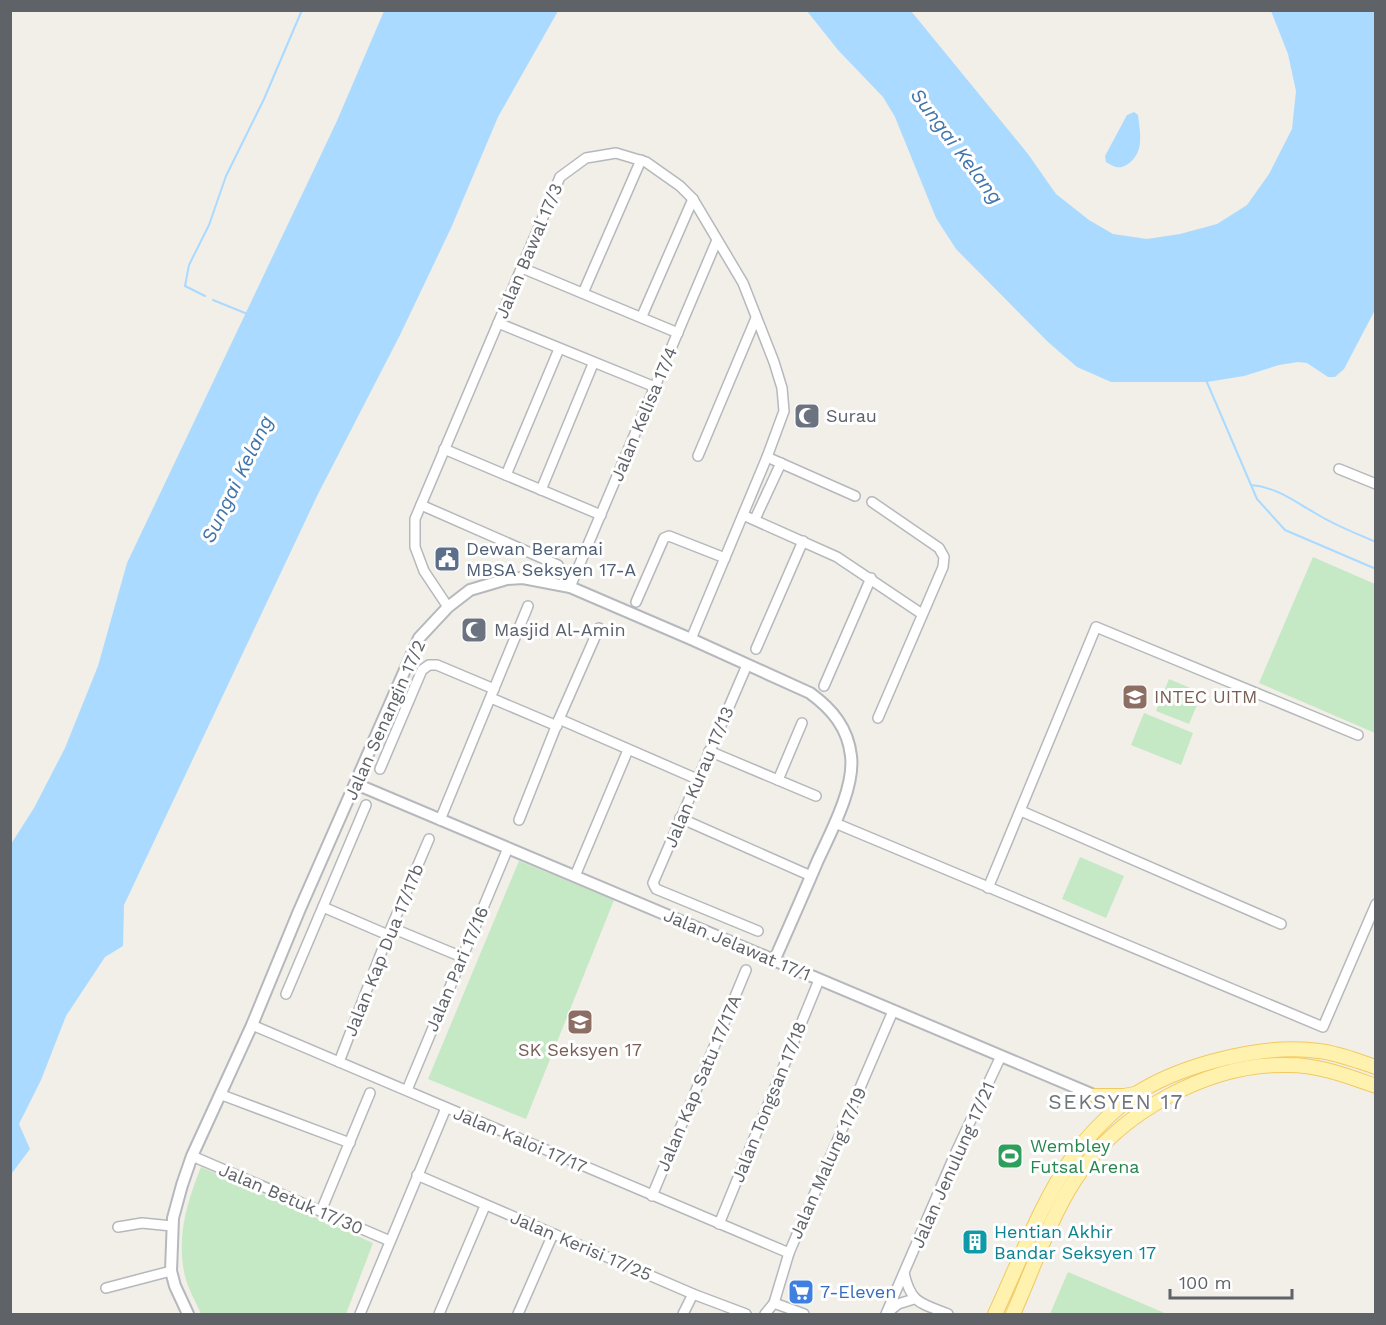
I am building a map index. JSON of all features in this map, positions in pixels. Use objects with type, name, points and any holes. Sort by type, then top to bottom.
[{"type":"main road","points":[[1098,1128],[1102,1111],[1096,1096],[1136,1094],[1197,1067],[1256,1052],[1316,1050],[1370,1065],[1376,1076]]},
{"type":"main road","points":[[1013,1314],[1061,1204],[1074,1180],[1087,1161],[1143,1111],[1188,1086],[1216,1076],[1257,1066],[1288,1065],[1323,1068],[1376,1086]]},
{"type":"main road","points":[[995,1314],[1061,1175],[1076,1152],[1098,1128],[1136,1094]]},
{"type":"main road","points":[[1117,1109],[1133,1113],[1143,1111]]},
{"type":"street","name":"Jalan Bawal 17/3","points":[[448,607],[424,572],[415,547],[414,519],[560,177],[586,158],[616,153],[646,162],[680,186],[693,199],[743,283],[782,388],[784,411],[692,639]]},
{"type":"street","points":[[583,293],[641,160]]},
{"type":"street","points":[[642,316],[693,199]]},
{"type":"street","name":"Jalan Kelisa 17/4","points":[[570,587],[717,240]]},
{"type":"street","points":[[522,268],[642,316],[678,333]]},
{"type":"street","points":[[698,456],[756,318]]},
{"type":"street","points":[[498,323],[593,364],[655,387]]},
{"type":"street","points":[[506,475],[560,349]]},
{"type":"street","points":[[541,490],[593,364]]},
{"type":"street","points":[[444,449],[601,515]]},
{"type":"street","points":[[767,457],[855,495]]},
{"type":"street","points":[[756,519],[781,463]]},
{"type":"street","points":[[1339,469],[1376,484]]},
{"type":"street","points":[[872,502],[939,548],[944,557],[943,567],[878,718]]},
{"type":"street","points":[[421,505],[558,565]]},
{"type":"street","points":[[743,515],[837,557],[922,614]]},
{"type":"street","points":[[636,602],[664,538],[669,536],[725,558]]},
{"type":"street","points":[[756,648],[802,541]]},
{"type":"street","name":"Jalan Senangin 17/2","points":[[188,1314],[171,1271],[172,1226],[192,1156],[222,1095],[299,911],[419,638],[448,607],[470,590],[507,579],[523,578],[570,587],[810,693],[827,705],[848,739],[852,758],[845,797],[774,961]]},
{"type":"street","points":[[824,686],[871,578]]},
{"type":"street","points":[[440,820],[528,606]]},
{"type":"street","points":[[988,888],[1096,627],[1358,735]]},
{"type":"street","points":[[519,820],[599,628]]},
{"type":"street","points":[[380,768],[422,670],[429,665],[437,665],[492,694],[697,778]]},
{"type":"street","name":"Jalan Kurau 17/13","points":[[747,665],[653,883],[656,889],[758,931]]},
{"type":"street","points":[[778,780],[802,723]]},
{"type":"street","points":[[575,876],[628,750]]},
{"type":"street","points":[[709,751],[816,796]]},
{"type":"street","name":"Jalan Jelawat 17/1","points":[[356,784],[1096,1096],[1117,1109]]},
{"type":"street","points":[[286,994],[366,805]]},
{"type":"street","points":[[1021,811],[1281,924]]},
{"type":"street","points":[[680,819],[811,876]]},
{"type":"street","points":[[835,823],[1323,1027],[1376,903]]},
{"type":"street","name":"Jalan Kap Dua 17/17b","points":[[339,1062],[429,839]]},
{"type":"street","name":"Jalan Pari 17/16","points":[[407,1090],[508,848]]},
{"type":"street","points":[[323,907],[462,957]]},
{"type":"street","name":"Jalan Kap Satu 17/17A","points":[[652,1196],[746,970]]},
{"type":"street","name":"Jalan Tongsan 17/18","points":[[718,1224],[819,980]]},
{"type":"street","name":"Jalan Malung 17/19","points":[[765,1314],[774,1302],[789,1253],[893,1011]]},
{"type":"street","name":"Jalan Kaloi 17/17","points":[[252,1025],[789,1253]]},
{"type":"street","name":"Jalan Jenulung 17/21","points":[[886,1314],[956,1152],[1001,1056]]},
{"type":"street","points":[[321,1211],[370,1093]]},
{"type":"street","points":[[222,1095],[350,1143]]},
{"type":"street","points":[[360,1314],[446,1108]]},
{"type":"street","name":"Jalan Betuk 17/30","points":[[192,1156],[390,1241]]},
{"type":"street","name":"Jalan Kerisi 17/25","points":[[417,1175],[693,1294],[746,1314]]},
{"type":"street","points":[[439,1314],[485,1206]]},
{"type":"street","points":[[118,1227],[142,1223],[172,1226]]},
{"type":"street","points":[[518,1314],[553,1234]]},
{"type":"street","points":[[106,1288],[171,1271]]},
{"type":"street","points":[[904,1273],[907,1288],[914,1299],[947,1314]]},
{"type":"street","points":[[683,1314],[693,1294]]},
{"type":"street","points":[[886,1314],[898,1304],[914,1299]]},
{"type":"street","points":[[774,1302],[799,1314]]},
{"type":"green space","points":[[1313,557],[1375,584],[1375,733],[1259,683]]},
{"type":"green space","points":[[1169,679],[1202,693],[1189,724],[1156,711]]},
{"type":"green space","points":[[1144,713],[1193,733],[1181,765],[1131,745]]},
{"type":"green space","points":[[1080,857],[1124,876],[1106,918],[1062,899]]},
{"type":"green space","points":[[519,861],[614,900],[526,1119],[428,1079]]},
{"type":"green space","points":[[201,1167],[373,1243],[346,1314],[201,1314],[186,1281],[182,1234],[187,1207]]},
{"type":"green space","points":[[1068,1272],[1167,1314],[1050,1314]]},
{"type":"water","name":"Sungai Kelang","points":[[384,11],[558,11],[498,117],[451,228],[400,335],[318,494],[124,905],[123,946],[105,957],[66,1016],[41,1080],[19,1124],[30,1149],[12,1173],[11,1179],[11,844],[34,808],[65,748],[98,666],[127,563],[336,123]]},
{"type":"water","name":"Sungai Kelang","points":[[807,11],[911,11],[1028,154],[1056,194],[1089,220],[1113,234],[1147,239],[1180,234],[1217,224],[1247,205],[1269,174],[1292,129],[1296,91],[1288,54],[1271,11],[1375,11],[1375,310],[1344,369],[1335,377],[1328,377],[1307,363],[1298,362],[1279,365],[1244,376],[1207,382],[1111,382],[1077,367],[1048,342],[956,249],[936,218],[895,117],[883,97],[838,50]]},
{"type":"water","points":[[1134,112],[1138,115],[1140,135],[1137,154],[1128,164],[1122,167],[1114,166],[1106,162],[1105,156],[1127,115]]},
{"type":"waterway","points":[[205,296],[185,286],[189,265],[209,225],[226,176],[264,99],[302,10]]},
{"type":"waterway","points":[[213,300],[250,315]]},
{"type":"waterway","points":[[1206,380],[1257,499],[1285,530],[1376,569]]},
{"type":"waterway","points":[[1251,485],[1277,492],[1345,529],[1376,542]]},
{"type":"place","name":"Surau","points":[[807,416]]},
{"type":"place","name":"Dewan Beramai MBSA Seksyen 17-A","points":[[447,559]]},
{"type":"place","name":"Masjid Al-Amin","points":[[474,630]]},
{"type":"place","name":"INTEC UITM","points":[[1135,697]]},
{"type":"place","name":"SK Seksyen 17","points":[[580,1022]]},
{"type":"place","name":"Wembley Futsal Arena","points":[[1010,1156]]},
{"type":"place","name":"Hentian Akhir Bandar Seksyen 17","points":[[975,1242]]},
{"type":"place","name":"7-Eleven","points":[[801,1292]]},
{"type":"district","name":"SEKSYEN 17","points":[[1116,1102]]}]
